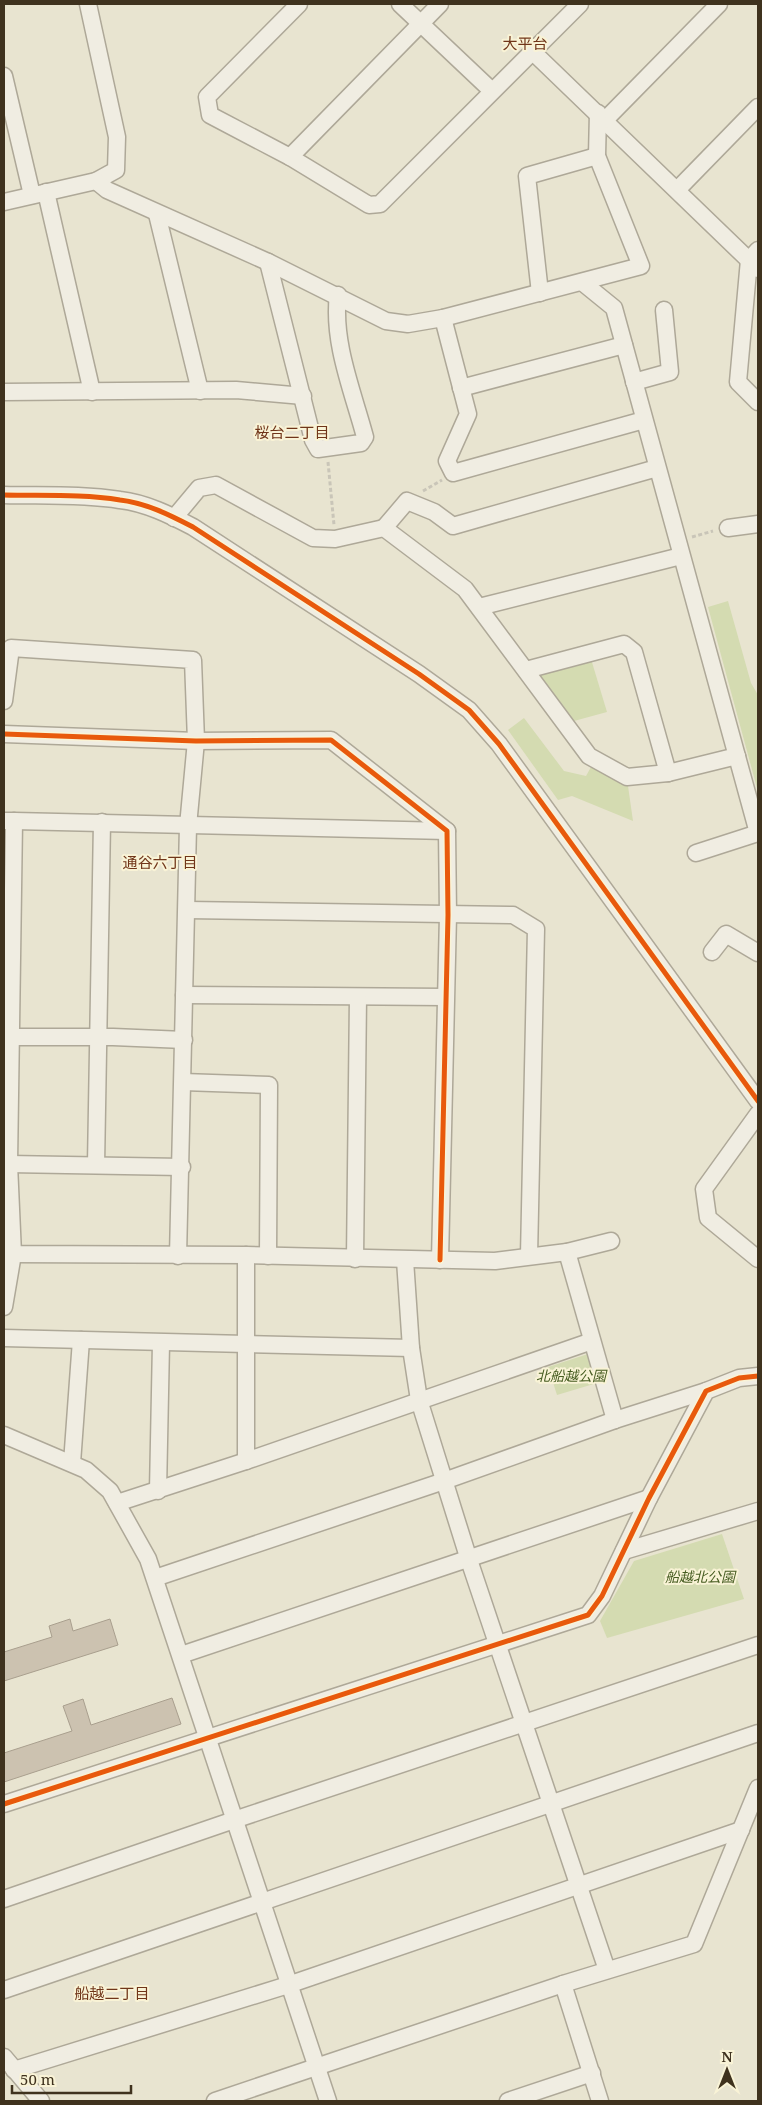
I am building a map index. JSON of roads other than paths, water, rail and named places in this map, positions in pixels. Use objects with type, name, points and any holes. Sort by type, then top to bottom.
[{"type":"street","points":[[4,202],[96,181],[116,170],[117,137],[88,4]]},
{"type":"street","points":[[299,4],[207,97],[210,115],[290,158],[370,205],[380,204],[580,4]]},
{"type":"street","points":[[400,4],[492,91]]},
{"type":"street","points":[[290,158],[440,4]]},
{"type":"street","points":[[96,181],[107,190],[268,262],[338,295],[386,321],[408,324],[443,318],[641,266],[597,156],[602,117],[719,4]]},
{"type":"street","points":[[533,52],[677,190],[755,260],[738,382],[758,402]]},
{"type":"street","points":[[4,76],[39,194],[92,392]]},
{"type":"street","points":[[677,190],[758,107]]},
{"type":"street","points":[[540,293],[527,176],[597,156]]},
{"type":"street","points":[[157,214],[200,391]]},
{"type":"street","points":[[268,262],[314,440],[318,449],[361,443],[365,437],[342,352],[336,308],[338,295]]},
{"type":"street","points":[[582,282],[614,308],[758,833],[696,853]]},
{"type":"street","points":[[634,382],[670,372],[664,310]]},
{"type":"street","points":[[443,318],[468,414],[447,461],[453,474],[644,420]]},
{"type":"street","points":[[461,388],[624,345]]},
{"type":"street","points":[[4,392],[236,390],[303,396]]},
{"type":"street","points":[[174,518],[199,488],[216,485],[313,538],[335,539],[384,528],[407,501],[434,512],[453,526],[657,468]]},
{"type":"street","points":[[4,495],[121,500],[153,508],[193,527],[402,663],[469,710],[500,744],[758,1101]]},
{"type":"street","points":[[728,528],[758,524]]},
{"type":"street","points":[[384,528],[465,589],[589,756],[627,777],[668,773],[737,756]]},
{"type":"street","points":[[478,607],[679,548]]},
{"type":"street","points":[[526,670],[624,644],[634,652],[668,773]]},
{"type":"street","points":[[4,701],[11,648],[192,660],[196,741],[188,826],[188,910],[184,995],[182,1167],[178,1256]]},
{"type":"street","points":[[4,734],[196,741],[331,740],[448,831]]},
{"type":"street","points":[[4,1307],[8,1252],[12,1036],[9,821],[448,831]]},
{"type":"street","points":[[96,1165],[102,822]]},
{"type":"street","points":[[440,1260],[448,915],[448,831]]},
{"type":"street","points":[[188,910],[513,915],[536,929],[529,1256]]},
{"type":"street","points":[[712,952],[726,934],[758,953]]},
{"type":"street","points":[[184,995],[445,997]]},
{"type":"street","points":[[355,1259],[358,997]]},
{"type":"street","points":[[12,1036],[184,1040]]},
{"type":"street","points":[[183,1082],[269,1085],[268,1256]]},
{"type":"street","points":[[758,1114],[704,1189],[708,1218],[758,1259]]},
{"type":"street","points":[[9,1164],[182,1167]]},
{"type":"street","points":[[8,1252],[495,1261],[567,1252],[611,1241]]},
{"type":"street","points":[[567,1252],[615,1420]]},
{"type":"street","points":[[246,1255],[246,1461]]},
{"type":"street","points":[[405,1260],[411,1348],[419,1400],[469,1560],[499,1644],[524,1725],[607,1970]]},
{"type":"street","points":[[4,1338],[411,1348]]},
{"type":"street","points":[[72,1463],[82,1340]]},
{"type":"street","points":[[158,1491],[161,1342]]},
{"type":"street","points":[[117,1503],[158,1491],[592,1342]]},
{"type":"street","points":[[155,1578],[444,1481],[739,1378],[758,1376]]},
{"type":"street","points":[[4,1804],[588,1616],[602,1596],[649,1498],[706,1391]]},
{"type":"street","points":[[4,1435],[86,1470],[110,1491],[148,1559],[210,1739],[234,1820],[328,2101]]},
{"type":"street","points":[[181,1654],[469,1560],[649,1498]]},
{"type":"street","points":[[624,1551],[758,1511]]},
{"type":"street","points":[[4,1899],[758,1645]]},
{"type":"street","points":[[4,1990],[758,1733]]},
{"type":"street","points":[[214,2101],[563,1984],[694,1944],[758,1788]]},
{"type":"street","points":[[41,2101],[9,2064],[288,1985],[578,1884],[741,1830]]},
{"type":"street","points":[[563,1984],[600,2101]]},
{"type":"street","points":[[508,2101],[592,2074]]},
{"type":"district","name":"大平台","points":[[525,43]]},
{"type":"district","name":"桜台二丁目","points":[[292,432]]},
{"type":"district","name":"通谷六丁目","points":[[160,862]]},
{"type":"district","name":"船越二丁目","points":[[112,1993]]},
{"type":"park label","name":"北船越公園","points":[[571,1375]]},
{"type":"park label","name":"船越北公園","points":[[700,1576]]}]
